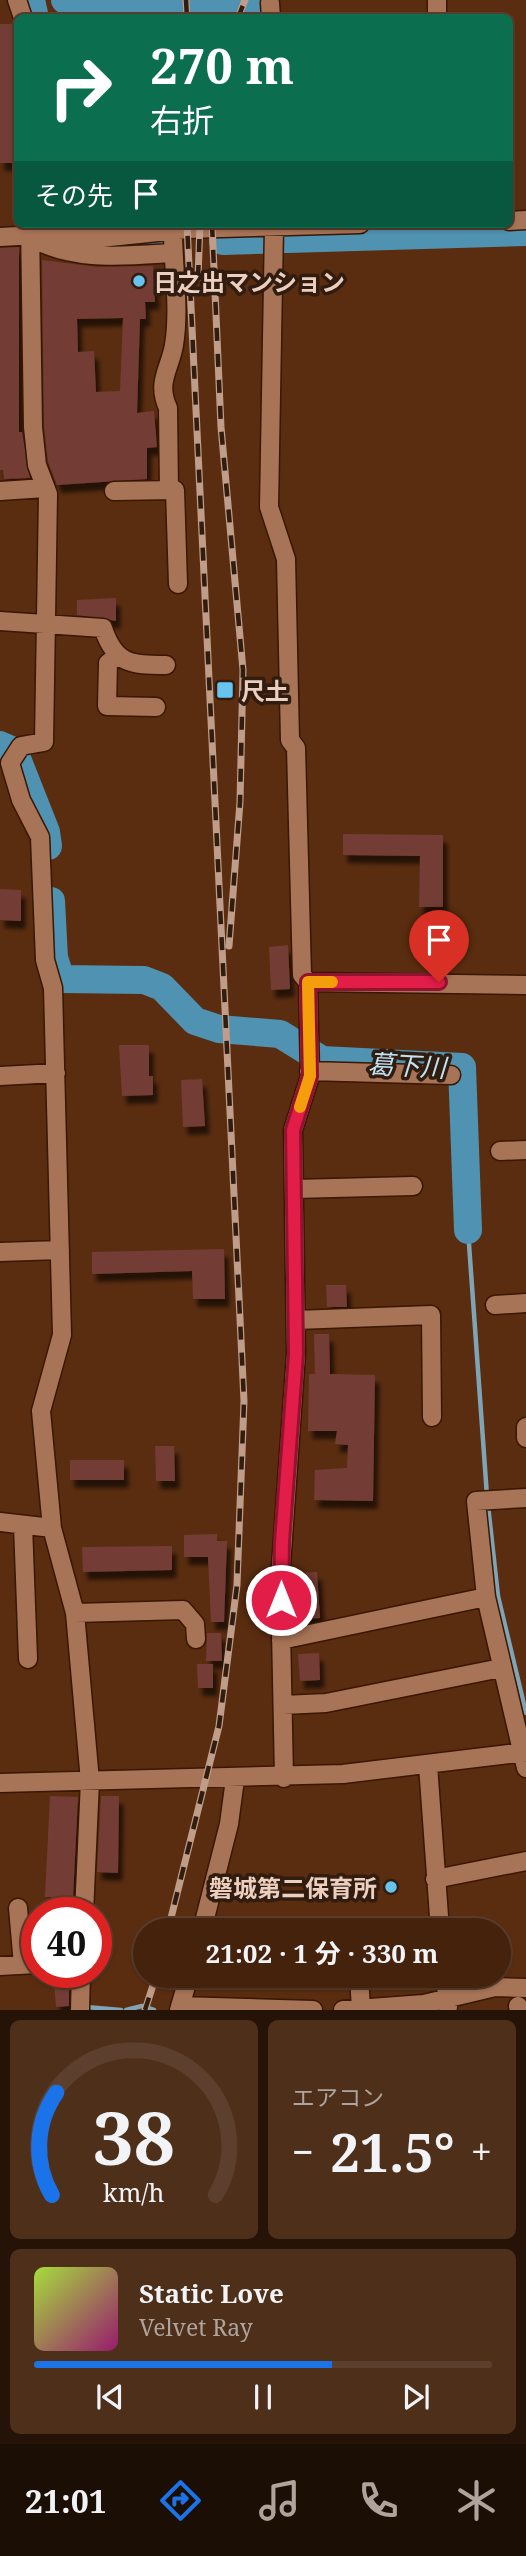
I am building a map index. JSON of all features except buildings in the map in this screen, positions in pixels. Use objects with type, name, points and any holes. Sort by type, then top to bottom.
[{"type":"street","points":[[0,237],[29,230],[100,238],[173,231],[305,228]]},
{"type":"street","points":[[29,230],[48,248],[68,253],[130,256],[173,253]]},
{"type":"street","points":[[29,230],[33,427],[37,465],[45,488],[44,742],[21,746],[10,763],[21,800],[40,837],[45,960],[53,988],[62,1335],[41,1410],[52,1528],[75,1613],[90,1781],[85,1897]]},
{"type":"street","points":[[278,230],[269,507],[286,559],[290,740],[296,748],[302,975],[308,982],[309,1045],[309,1071],[293,1130],[296,1320],[295,1381],[282,1542],[284,1778]]},
{"type":"street","points":[[169,490],[168,408],[163,398],[167,359],[174,348],[176,302],[173,231]]},
{"type":"street","points":[[0,491],[45,488]]},
{"type":"street","points":[[114,491],[175,490],[178,584]]},
{"type":"street","points":[[0,621],[103,628],[117,656],[129,662],[166,665]]},
{"type":"street","points":[[117,656],[108,663],[107,706],[156,707]]},
{"type":"street","points":[[308,982],[526,985]]},
{"type":"street","points":[[309,1071],[451,1075]]},
{"type":"street","points":[[0,1076],[56,1073]]},
{"type":"street","points":[[500,1151],[526,1150]]},
{"type":"street","points":[[294,1189],[413,1186]]},
{"type":"street","points":[[0,1252],[60,1250]]},
{"type":"street","points":[[495,1306],[526,1303]]},
{"type":"street","points":[[296,1320],[431,1315],[432,1417]]},
{"type":"street","points":[[526,1427],[526,1437]]},
{"type":"street","points":[[0,1783],[284,1778],[524,1757],[486,1597],[475,1501],[526,1498]]},
{"type":"street","points":[[0,1522],[52,1528]]},
{"type":"street","points":[[23,1525],[28,1659]]},
{"type":"street","points":[[281,1640],[486,1597]]},
{"type":"street","points":[[75,1613],[183,1609],[195,1624],[195,1639]]},
{"type":"street","points":[[283,1704],[326,1703],[501,1668]]},
{"type":"street","points":[[428,1765],[439,1918]]},
{"type":"street","points":[[205,1918],[229,1825],[235,1779]]},
{"type":"street","points":[[435,1879],[526,1861]]},
{"type":"street","points":[[19,1908],[21,1918]]},
{"type":"street","points":[[0,1966],[21,1965]]},
{"type":"street","points":[[356,1988],[352,2009],[448,2004],[495,1987],[526,1988]]},
{"type":"street","points":[[80,2010],[81,1988]]},
{"type":"street","points":[[185,1988],[179,2008],[313,2010]]},
{"type":"shaded area","points":[[188,5],[230,12],[230,14],[189,14]]},
{"type":"waterway","points":[[31,0],[34,14]]},
{"type":"waterway","points":[[65,0],[153,3],[260,0]]},
{"type":"waterway","points":[[223,241],[526,232]]},
{"type":"waterway","points":[[68,245],[81,248],[167,243]]},
{"type":"waterway","name":"葛下川","points":[[0,745],[14,751],[46,832],[48,846]]},
{"type":"waterway","name":"葛下川","points":[[51,901],[54,958],[61,979],[144,980],[162,987],[195,1021],[219,1029],[280,1034],[322,1060],[462,1067],[468,1230]]},
{"type":"waterway","name":"葛下川","points":[[468,1230],[487,1496]]},
{"type":"waterway","name":"葛下川","points":[[488,1505],[498,1596],[526,1713]]},
{"type":"waterway","points":[[126,2010],[142,2006],[154,2010]]},
{"type":"waterway","points":[[86,2007],[121,2010]]},
{"type":"railway","points":[[186,0],[187,14]]},
{"type":"railway","points":[[240,14],[245,0]]},
{"type":"railway","points":[[171,1918],[219,1726],[237,1585],[244,1401],[187,228]]},
{"type":"railway","points":[[198,278],[200,228]]},
{"type":"railway","points":[[212,228],[221,427],[243,670],[240,802],[229,946]]},
{"type":"railway","points":[[145,2010],[152,1988]]},
{"type":"slow traffic","points":[[300,1107],[310,1076],[308,982],[332,982]]},
{"type":"place","name":"日之出マンション","points":[[139,281]]},
{"type":"place","name":"尺土","points":[[225,690]]},
{"type":"place","name":"磐城第二保育所","points":[[391,1887]]},
{"type":"route","points":[[281,1600],[282,1542],[296,1354],[293,1130],[310,1076],[308,982],[439,982]]}]
